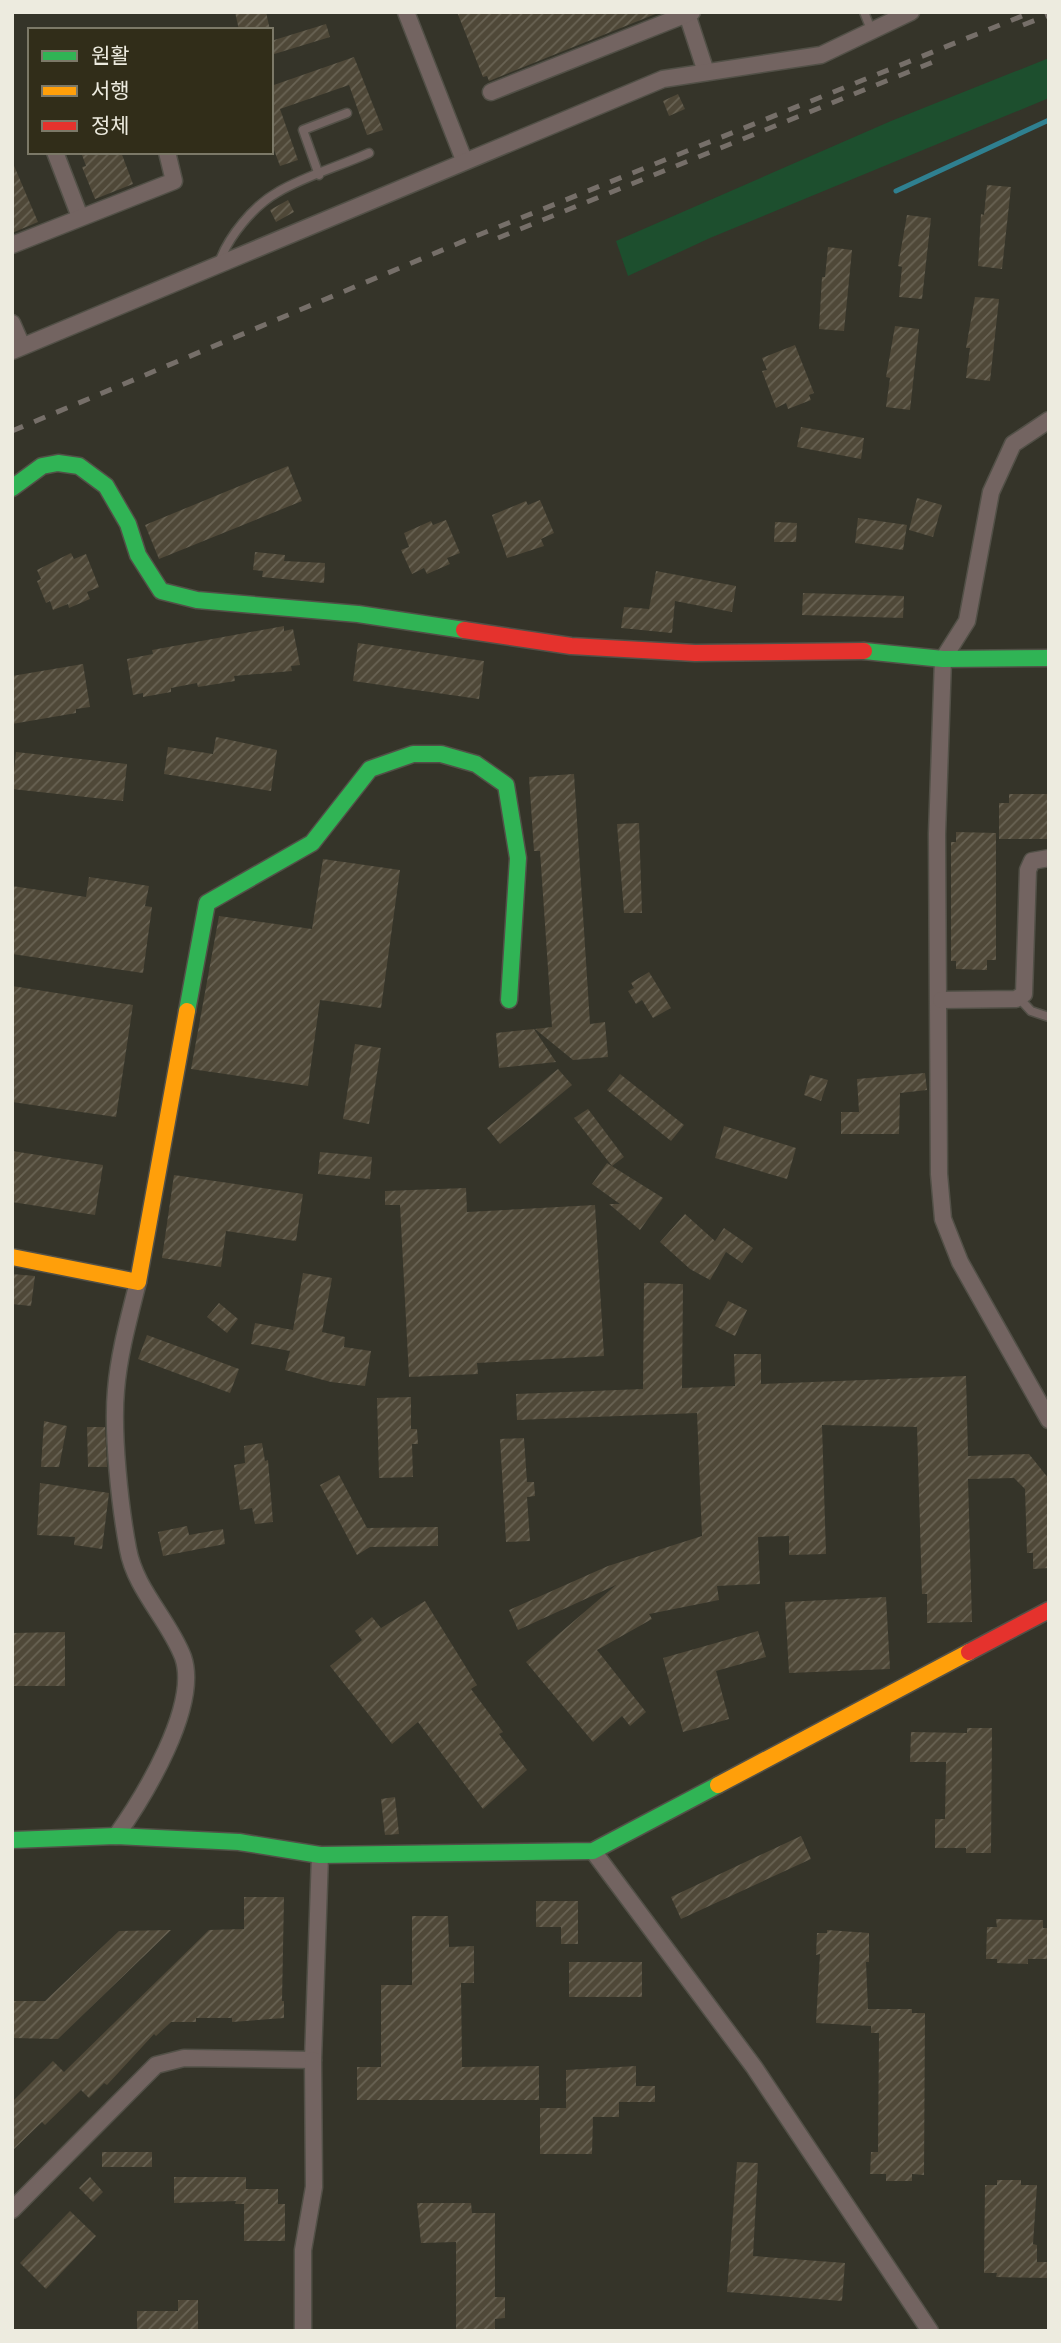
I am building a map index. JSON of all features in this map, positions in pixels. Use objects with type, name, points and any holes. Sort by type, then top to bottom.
[{"type":"street","points":[[406,12],[464,160]]},
{"type":"street","points":[[12,323],[17,349],[663,79],[821,55],[911,12]]},
{"type":"street","points":[[491,92],[690,13],[706,72]]},
{"type":"street","points":[[56,154],[80,217]]},
{"type":"street","points":[[12,245],[174,181],[167,154]]},
{"type":"street","points":[[1049,419],[1013,444],[991,492],[967,621],[943,659],[937,834],[941,1000],[939,1174],[943,1219],[960,1262],[1049,1420]]},
{"type":"street","points":[[12,488],[41,466],[58,463],[79,467],[106,486],[128,524],[138,555],[161,591],[197,600],[358,614],[571,646],[695,653],[850,650],[943,659],[1049,658]]},
{"type":"street","points":[[116,1836],[144,1797],[177,1726],[185,1692],[183,1659],[135,1572],[128,1551],[120,1495],[116,1394],[121,1346],[138,1282],[207,903],[312,843],[370,769],[413,754],[441,754],[476,764],[506,785],[518,858],[509,1000]]},
{"type":"street","points":[[941,1000],[1019,998],[1024,994],[1028,870],[1032,861],[1049,858]]},
{"type":"street","points":[[12,1257],[138,1282]]},
{"type":"street","points":[[12,1840],[116,1836],[239,1842],[320,1854],[593,1851],[1049,1610]]},
{"type":"street","points":[[593,1851],[754,2067],[930,2331]]},
{"type":"street","points":[[303,2331],[303,2250],[314,2187],[313,2060],[320,1854]]},
{"type":"street","points":[[12,2210],[156,2065],[184,2058],[313,2060]]},
{"type":"lane","points":[[864,12],[872,32]]},
{"type":"lane","points":[[319,175],[303,130],[346,113]]},
{"type":"lane","points":[[219,263],[225,247],[248,218],[277,192],[369,153]]},
{"type":"lane","points":[[1019,998],[1031,1011],[1049,1017]]},
{"type":"green space","points":[[1049,58],[1049,98],[710,238],[628,276],[616,241],[891,121]]},
{"type":"building","points":[[235,12],[266,12],[270,28],[239,28]]},
{"type":"building","points":[[457,12],[658,13],[489,81],[487,76],[483,77]]},
{"type":"building","points":[[326,24],[330,37],[273,54],[273,40]]},
{"type":"building","points":[[354,57],[383,130],[367,135],[349,85],[280,109],[298,160],[280,166],[273,147],[273,85]]},
{"type":"building","points":[[678,94],[685,109],[669,116],[663,101]]},
{"type":"building","points":[[82,154],[122,154],[133,184],[95,199],[82,167],[86,166]]},
{"type":"building","points":[[12,161],[38,222],[12,233]]},
{"type":"building","points":[[987,185],[1011,187],[1002,269],[978,266],[981,214],[984,215]]},
{"type":"building","points":[[288,200],[294,212],[276,222],[270,210]]},
{"type":"building","points":[[907,215],[931,218],[922,299],[899,297],[902,267],[898,266]]},
{"type":"building","points":[[828,247],[852,250],[844,331],[819,329],[822,277],[825,277]]},
{"type":"building","points":[[975,297],[999,299],[990,381],[966,378],[970,348],[966,348]]},
{"type":"building","points":[[895,326],[919,329],[910,410],[886,407],[890,378],[886,377]]},
{"type":"building","points":[[795,345],[814,393],[809,395],[811,400],[788,409],[786,403],[776,408],[762,371],[767,370],[762,358]]},
{"type":"building","points":[[801,427],[864,438],[861,459],[797,447]]},
{"type":"building","points":[[288,466],[302,501],[159,559],[145,525]]},
{"type":"building","points":[[917,498],[942,505],[933,537],[909,530]]},
{"type":"building","points":[[540,500],[554,533],[541,539],[544,546],[507,558],[492,515],[526,501],[528,505]]},
{"type":"building","points":[[858,518],[907,525],[903,550],[855,543]]},
{"type":"building","points":[[446,520],[460,553],[447,558],[450,564],[427,574],[424,568],[412,574],[401,550],[409,547],[404,533],[431,521],[433,525]]},
{"type":"building","points":[[775,522],[797,523],[796,542],[774,542]]},
{"type":"building","points":[[255,552],[285,555],[284,561],[325,563],[324,583],[262,577],[263,571],[253,570]]},
{"type":"building","points":[[71,553],[74,559],[86,554],[99,587],[87,592],[90,599],[69,608],[68,604],[53,610],[50,601],[46,603],[37,581],[41,579],[37,570]]},
{"type":"building","points":[[656,571],[736,586],[732,612],[675,601],[672,633],[621,628],[624,607],[649,609]]},
{"type":"building","points":[[803,593],[904,596],[903,618],[802,615]]},
{"type":"building","points":[[284,626],[284,631],[293,629],[300,665],[291,666],[292,671],[234,676],[235,681],[198,687],[197,683],[171,688],[171,692],[143,697],[143,693],[133,695],[127,659],[153,654],[152,650]]},
{"type":"building","points":[[358,643],[484,661],[479,699],[353,681]]},
{"type":"building","points":[[83,664],[90,707],[76,709],[76,713],[12,724],[12,676]]},
{"type":"building","points":[[216,737],[277,750],[271,791],[164,774],[168,747],[213,754]]},
{"type":"building","points":[[16,752],[127,764],[123,801],[12,789]]},
{"type":"building","points":[[574,774],[590,1024],[605,1022],[608,1057],[573,1060],[535,1029],[552,1027],[540,851],[534,851],[529,777]]},
{"type":"building","points":[[1009,794],[1049,794],[1049,839],[999,839],[999,803],[1009,803]]},
{"type":"building","points":[[639,823],[642,913],[624,913],[617,824]]},
{"type":"building","points":[[956,832],[996,833],[996,960],[987,960],[987,970],[956,969],[956,961],[951,961],[951,842],[956,842]]},
{"type":"building","points":[[323,859],[400,870],[381,1008],[320,1000],[308,1086],[191,1069],[219,916],[312,929]]},
{"type":"building","points":[[89,877],[149,886],[145,906],[152,907],[143,973],[12,954],[12,886],[86,897]]},
{"type":"building","points":[[649,972],[671,1008],[653,1018],[642,1000],[636,1004],[628,991],[634,988],[631,983]]},
{"type":"building","points":[[12,986],[133,1005],[116,1117],[12,1102]]},
{"type":"building","points":[[534,1029],[556,1062],[499,1068],[496,1033]]},
{"type":"building","points":[[355,1044],[381,1048],[369,1124],[343,1119]]},
{"type":"building","points":[[558,1069],[572,1085],[500,1144],[487,1128]]},
{"type":"building","points":[[925,1073],[927,1090],[900,1093],[899,1134],[841,1134],[841,1112],[859,1112],[857,1079]]},
{"type":"building","points":[[620,1074],[684,1125],[671,1141],[607,1090]]},
{"type":"building","points":[[810,1075],[828,1080],[821,1101],[804,1095]]},
{"type":"building","points":[[588,1109],[624,1157],[612,1166],[574,1118]]},
{"type":"building","points":[[724,1126],[796,1148],[787,1179],[715,1158]]},
{"type":"building","points":[[12,1151],[103,1165],[95,1215],[12,1202]]},
{"type":"building","points":[[320,1152],[372,1157],[370,1179],[318,1174]]},
{"type":"building","points":[[607,1163],[663,1198],[640,1230],[609,1204],[620,1204],[592,1184]]},
{"type":"building","points":[[174,1175],[303,1194],[296,1241],[226,1231],[221,1267],[162,1258]]},
{"type":"building","points":[[466,1188],[467,1212],[595,1205],[604,1356],[477,1363],[478,1374],[409,1377],[400,1205],[385,1205],[385,1191]]},
{"type":"building","points":[[685,1214],[715,1241],[724,1228],[753,1248],[742,1263],[726,1252],[710,1280],[690,1269],[660,1242]]},
{"type":"building","points":[[303,1273],[332,1278],[322,1332],[345,1337],[344,1347],[371,1351],[365,1386],[331,1382],[285,1370],[290,1351],[251,1344],[255,1323],[293,1330]]},
{"type":"building","points":[[12,1274],[35,1276],[31,1306],[12,1304]]},
{"type":"building","points":[[644,1283],[683,1284],[682,1388],[735,1386],[734,1354],[761,1354],[761,1384],[966,1376],[968,1456],[1029,1454],[1049,1479],[1049,1568],[1033,1569],[1033,1553],[1027,1553],[1025,1489],[1014,1478],[968,1479],[972,1622],[927,1623],[927,1594],[922,1594],[917,1427],[822,1425],[826,1554],[789,1555],[789,1536],[758,1537],[760,1584],[717,1586],[719,1600],[649,1614],[652,1619],[597,1650],[646,1712],[630,1726],[622,1716],[593,1742],[526,1662],[616,1585],[518,1630],[509,1610],[608,1566],[702,1536],[697,1413],[517,1420],[516,1394],[643,1389]]},
{"type":"building","points":[[728,1301],[747,1310],[735,1336],[715,1326]]},
{"type":"building","points":[[219,1303],[238,1319],[227,1333],[207,1317]]},
{"type":"building","points":[[147,1335],[239,1369],[230,1393],[138,1359]]},
{"type":"building","points":[[411,1397],[411,1429],[417,1429],[418,1444],[412,1444],[413,1477],[379,1478],[377,1398]]},
{"type":"building","points":[[44,1421],[67,1426],[59,1467],[41,1467]]},
{"type":"building","points":[[87,1427],[105,1427],[107,1467],[88,1467]]},
{"type":"building","points":[[524,1438],[527,1482],[534,1482],[535,1496],[527,1497],[530,1541],[506,1542],[500,1439]]},
{"type":"building","points":[[262,1443],[265,1461],[268,1460],[273,1522],[255,1524],[252,1508],[240,1510],[234,1465],[245,1463],[244,1446]]},
{"type":"building","points":[[339,1475],[367,1528],[438,1527],[438,1546],[370,1547],[357,1555],[320,1485]]},
{"type":"building","points":[[40,1483],[109,1493],[102,1549],[74,1545],[75,1537],[37,1535]]},
{"type":"building","points":[[187,1526],[189,1535],[223,1529],[225,1544],[163,1556],[158,1532]]},
{"type":"building","points":[[886,1597],[890,1669],[789,1673],[785,1602]]},
{"type":"building","points":[[425,1601],[477,1685],[471,1689],[503,1732],[499,1734],[527,1770],[483,1809],[418,1722],[392,1744],[330,1666],[362,1640],[355,1631],[372,1617],[381,1628]]},
{"type":"building","points":[[758,1631],[766,1657],[716,1671],[729,1719],[683,1732],[663,1658]]},
{"type":"building","points":[[65,1632],[65,1686],[12,1686],[12,1633]]},
{"type":"building","points":[[967,1728],[992,1728],[991,1853],[966,1853],[966,1848],[935,1848],[935,1819],[945,1819],[946,1762],[910,1762],[911,1732],[967,1733]]},
{"type":"building","points":[[395,1797],[399,1834],[385,1835],[381,1799]]},
{"type":"building","points":[[801,1836],[811,1859],[681,1919],[671,1897]]},
{"type":"building","points":[[244,1897],[284,1897],[284,2018],[232,2022],[232,2018],[196,2018],[196,2022],[171,2022],[156,2036],[154,2034],[107,2085],[104,2083],[89,2098],[81,2090],[45,2125],[42,2122],[12,2151],[12,2102],[53,2061],[64,2072],[209,1930],[244,1929]]},
{"type":"building","points":[[536,1901],[578,1901],[578,1944],[561,1944],[561,1927],[536,1927]]},
{"type":"building","points":[[412,1916],[448,1916],[449,1947],[474,1946],[474,1983],[461,1983],[462,2067],[539,2066],[539,2100],[357,2100],[357,2067],[381,2067],[381,1985],[412,1985]]},
{"type":"building","points":[[996,1919],[1043,1920],[1043,1928],[1049,1928],[1049,1959],[1028,1959],[1028,1964],[997,1963],[997,1959],[986,1959],[987,1927],[997,1927]]},
{"type":"building","points":[[171,1930],[58,2039],[12,2038],[12,2001],[45,2001],[119,1931]]},
{"type":"building","points":[[827,1930],[869,1933],[869,1962],[866,1962],[868,2009],[912,2009],[912,2013],[925,2013],[924,2175],[912,2174],[912,2181],[886,2181],[886,2174],[870,2174],[871,2152],[878,2152],[879,2033],[871,2033],[871,2026],[816,2023],[820,1954],[816,1955],[817,1933],[827,1933]]},
{"type":"building","points":[[569,1962],[642,1962],[642,1997],[569,1997]]},
{"type":"building","points":[[636,2066],[636,2086],[655,2086],[655,2102],[619,2102],[619,2117],[593,2117],[592,2154],[540,2154],[540,2108],[566,2108],[566,2070]]},
{"type":"building","points":[[102,2152],[152,2152],[152,2167],[102,2167]]},
{"type":"building","points":[[737,2162],[758,2163],[753,2256],[845,2263],[842,2301],[727,2292]]},
{"type":"building","points":[[90,2177],[103,2192],[93,2202],[79,2188]]},
{"type":"building","points":[[174,2177],[246,2177],[246,2189],[278,2189],[278,2204],[285,2204],[285,2241],[244,2241],[244,2204],[235,2204],[236,2201],[174,2203]]},
{"type":"building","points":[[997,2180],[1021,2180],[1021,2185],[1037,2185],[1033,2244],[1037,2245],[1037,2262],[1049,2262],[1049,2278],[996,2277],[997,2273],[984,2273],[985,2185],[997,2185]]},
{"type":"building","points":[[417,2203],[471,2203],[472,2213],[495,2213],[495,2297],[505,2297],[505,2318],[495,2319],[495,2331],[456,2331],[456,2242],[421,2243]]},
{"type":"building","points":[[70,2211],[96,2236],[46,2289],[20,2263]]},
{"type":"building","points":[[178,2300],[198,2300],[198,2331],[137,2331],[137,2311],[178,2311]]},
{"type":"waterway","points":[[896,191],[1049,120]]},
{"type":"railway","points":[[12,431],[471,238],[1032,12]]},
{"type":"railway","points":[[1023,25],[1049,15]]},
{"type":"railway","points":[[498,238],[933,62]]},
{"type":"traffic: fast","points":[[12,488],[42,466],[58,463],[79,466],[106,486],[128,524],[138,555],[161,591],[197,600],[358,614],[464,630]]},
{"type":"traffic: fast","points":[[864,651],[943,659],[1049,658]]},
{"type":"traffic: fast","points":[[187,1011],[207,903],[312,843],[370,769],[413,754],[441,754],[476,764],[506,785],[518,858],[509,1000]]},
{"type":"traffic: fast","points":[[12,1840],[116,1836],[239,1842],[320,1855],[593,1851],[718,1785]]},
{"type":"traffic: slow","points":[[12,1257],[138,1282],[187,1011]]},
{"type":"traffic: slow","points":[[718,1785],[969,1652]]},
{"type":"traffic: jam","points":[[464,630],[571,646],[695,653],[864,651]]},
{"type":"traffic: jam","points":[[969,1652],[1049,1610]]}]
